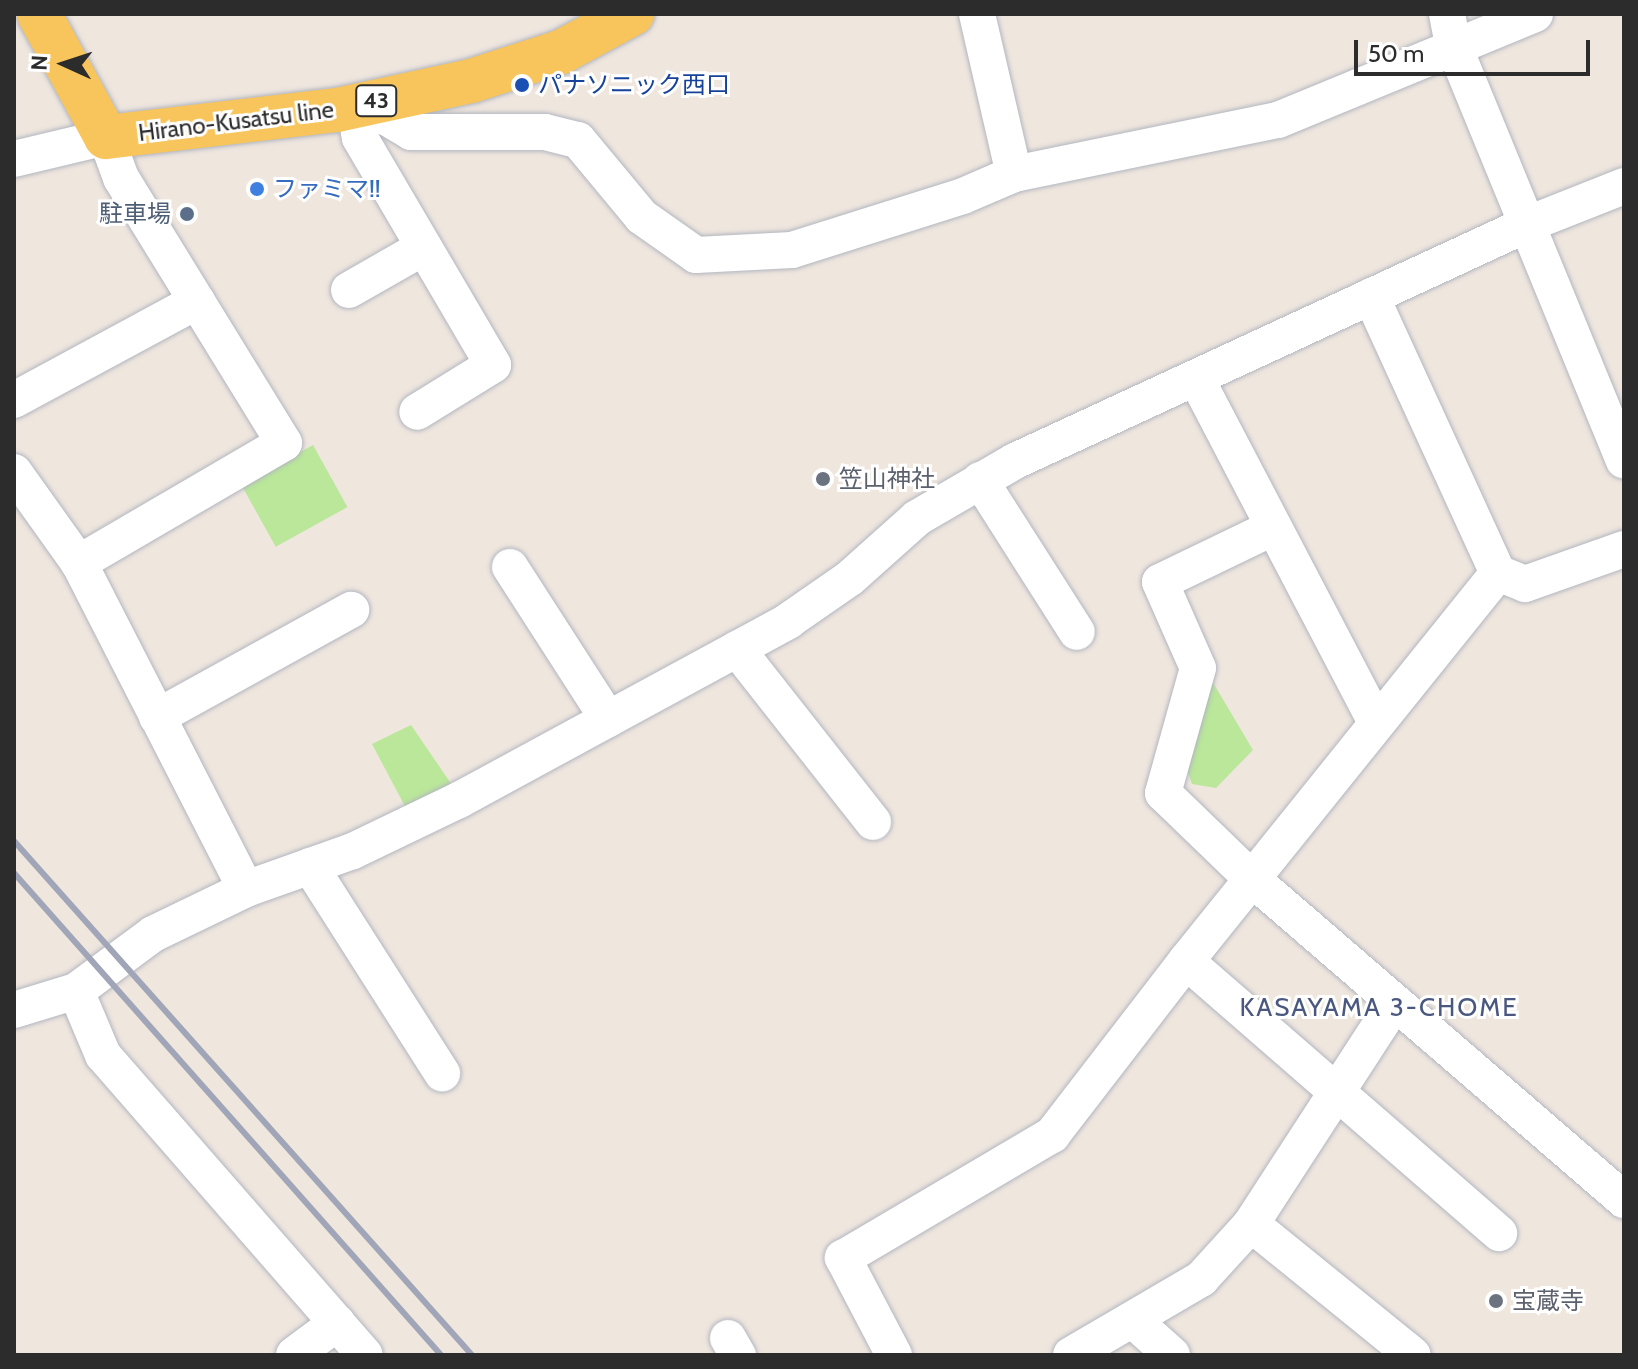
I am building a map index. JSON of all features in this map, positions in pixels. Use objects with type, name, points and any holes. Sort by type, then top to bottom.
[{"type":"main road","name":"Hirano-Kusatsu line","points":[[39,14],[106,137],[347,113],[561,52],[632,14]]},
{"type":"street","points":[[977,14],[1014,174]]},
{"type":"street","points":[[347,113],[386,117],[411,132],[545,132],[578,140],[642,217],[671,242],[696,255],[792,250],[963,196],[1014,174],[1278,120],[1450,29],[1535,14]]},
{"type":"street","points":[[1450,29],[1528,224],[1610,386],[1624,460]]},
{"type":"street","points":[[347,113],[493,365],[417,412]]},
{"type":"street","points":[[14,159],[106,137],[121,178],[284,443],[79,563]]},
{"type":"street","points":[[14,1010],[76,991],[153,934],[246,889],[310,866],[459,800],[737,649],[850,578],[917,518],[980,480],[1528,224],[1624,186]]},
{"type":"street","points":[[349,290],[424,247]]},
{"type":"street","points":[[1371,296],[1498,573],[1525,584],[1624,549]]},
{"type":"street","points":[[14,400],[197,301]]},
{"type":"street","points":[[1196,378],[1270,529],[1375,721]]},
{"type":"street","points":[[14,472],[79,563],[246,889]]},
{"type":"street","points":[[980,480],[1077,632]]},
{"type":"street","points":[[1270,529],[1160,582],[1198,668],[1163,793],[1251,878],[1624,1200]]},
{"type":"street","points":[[510,567],[608,719]]},
{"type":"street","points":[[894,1355],[843,1258],[1052,1135],[1375,721],[1498,573]]},
{"type":"street","points":[[157,717],[351,610]]},
{"type":"street","points":[[737,649],[873,822]]},
{"type":"street","points":[[310,866],[442,1073]]},
{"type":"street","points":[[1186,961],[1499,1233]]},
{"type":"street","points":[[76,991],[103,1055],[365,1355]]},
{"type":"street","points":[[1071,1355],[1134,1321],[1201,1279],[1251,1224],[1394,1004]]},
{"type":"street","points":[[1251,1224],[1413,1355]]},
{"type":"street","points":[[1134,1321],[1172,1355]]},
{"type":"street","points":[[294,1355],[337,1323]]},
{"type":"green space","points":[[313,445],[347,507],[276,547],[241,485]]},
{"type":"green space","points":[[1212,681],[1253,750],[1216,788],[1192,784],[1186,767]]},
{"type":"green space","points":[[411,725],[454,788],[408,812],[372,744]]},
{"type":"railway","points":[[14,841],[472,1355]]},
{"type":"railway","points":[[14,873],[441,1355]]},
{"type":"place","name":"パナソニック西口","points":[[522,85]]},
{"type":"place","name":"ファミマ!!","points":[[257,189]]},
{"type":"place","name":"駐車場","points":[[187,214]]},
{"type":"place","name":"笠山神社","points":[[823,479]]},
{"type":"place","name":"宝蔵寺","points":[[1496,1301]]},
{"type":"district","name":"KASAYAMA 3-CHOME","points":[[1379,1008]]}]
